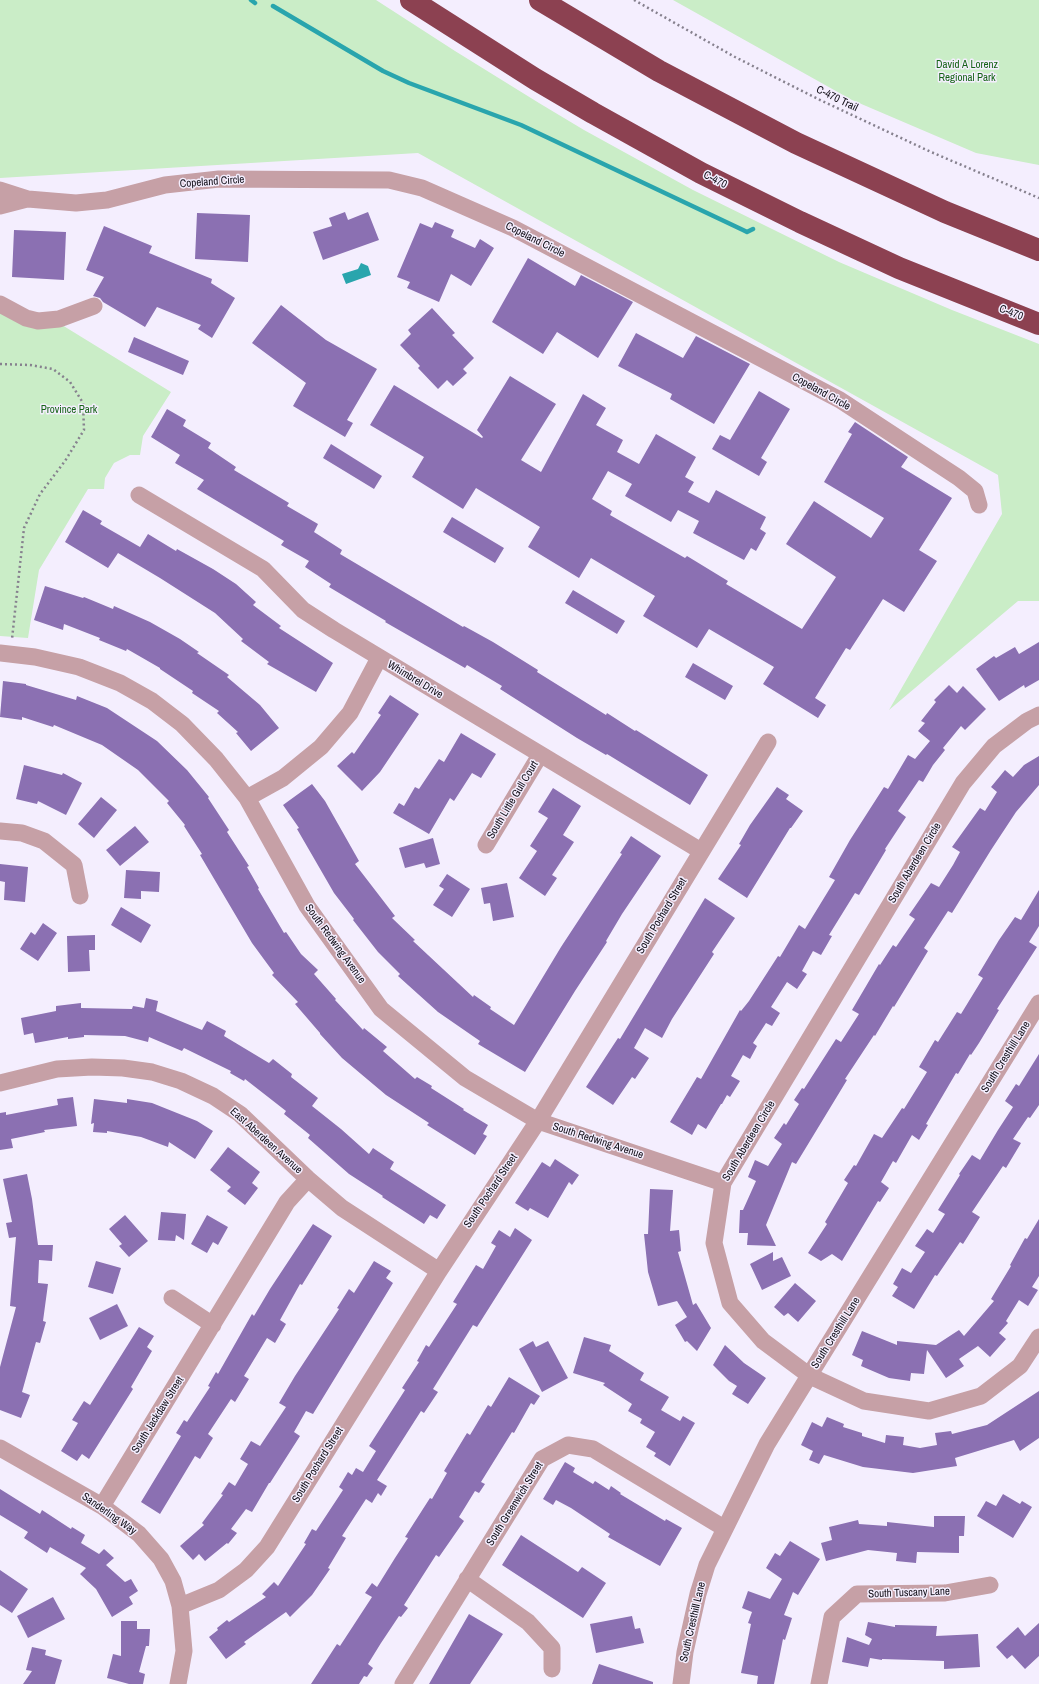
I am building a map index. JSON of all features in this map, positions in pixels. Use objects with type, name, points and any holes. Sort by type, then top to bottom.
[{"type":"highway","name":"C-470","points":[[411,0],[535,79],[701,173],[794,219],[906,271],[1039,324]]},
{"type":"highway","points":[[540,0],[659,71],[796,143],[945,212],[1039,250]]},
{"type":"street","name":"Copeland Circle","points":[[0,190],[28,199],[76,203],[107,200],[165,185],[219,179],[389,180],[422,188],[513,228],[840,400],[959,478],[975,491],[979,506]]},
{"type":"street","name":"Copeland Circle","points":[[0,206],[28,199]]},
{"type":"street","points":[[0,304],[26,318],[38,321],[59,319],[94,306]]},
{"type":"street","name":"Whimbrel Drive","points":[[139,495],[263,569],[303,610],[379,658],[701,851]]},
{"type":"street","name":"South Redwing Avenue","points":[[5,653],[35,657],[79,667],[120,683],[152,701],[182,724],[216,759],[247,798],[307,906],[381,1009],[465,1078],[538,1121],[723,1183]]},
{"type":"street","points":[[247,798],[283,778],[321,747],[350,713],[379,658]]},
{"type":"street","name":"South Aberdeen Circle","points":[[1039,715],[1027,721],[994,746],[963,784],[723,1183],[714,1243],[730,1303],[763,1341],[810,1376],[864,1401],[929,1411],[981,1396],[1020,1366],[1039,1336]]},
{"type":"street","name":"South Pochard Street","points":[[180,1606],[219,1590],[246,1570],[267,1547],[439,1271],[538,1121],[768,742]]},
{"type":"street","name":"South Little Gull Court","points":[[486,845],[540,755]]},
{"type":"street","points":[[0,831],[22,833],[44,841],[50,845],[74,865],[80,896]]},
{"type":"street","name":"South Cresthill Lane","points":[[681,1684],[685,1652],[698,1594],[707,1565],[724,1528],[767,1444],[1039,1003]]},
{"type":"street","name":"East Aberdeen Avenue","points":[[0,1082],[57,1069],[92,1067],[138,1070],[174,1078],[213,1096],[240,1114],[308,1179],[342,1208],[439,1271]]},
{"type":"street","name":"South Jackdaw Street","points":[[102,1506],[287,1202],[308,1179]]},
{"type":"street","points":[[172,1298],[213,1325]]},
{"type":"street","name":"South Greenwich Street","points":[[403,1684],[542,1460],[568,1445],[593,1449],[724,1528]]},
{"type":"street","name":"Sanderling Way","points":[[0,1448],[102,1506],[138,1534],[161,1559],[173,1582],[180,1606],[184,1651],[178,1684]]},
{"type":"street","points":[[467,1579],[528,1622],[552,1648],[552,1669]]},
{"type":"street","name":"South Tuscany Lane","points":[[819,1684],[832,1617],[857,1594],[945,1593],[990,1585]]},
{"type":"path","name":"C-470 Trail","points":[[634,0],[740,59],[820,100],[924,149],[1039,198]]},
{"type":"path","points":[[0,364],[30,365],[53,369],[70,382],[83,403],[84,430],[65,461],[40,494],[24,528],[5,653]]},
{"type":"green space","points":[[0,0],[376,0],[455,51],[584,130],[693,190],[839,262],[952,310],[1039,344],[1039,601],[1018,601],[889,710],[1002,514],[998,475],[418,153],[0,178]]},
{"type":"green space","name":"David A Lorenz Regional Park","points":[[673,0],[1039,0],[1039,165],[976,153],[852,100]]},
{"type":"green space","name":"Province Park","points":[[0,312],[62,325],[171,392],[143,436],[140,455],[130,455],[114,463],[105,478],[104,489],[88,489],[39,570],[28,638],[0,636]]},
{"type":"water","points":[[361,263],[368,266],[371,275],[346,284],[342,274],[358,269]]},
{"type":"building","points":[[345,212],[348,220],[368,212],[379,240],[323,260],[313,232],[332,226],[329,218]]},
{"type":"building","points":[[197,213],[250,215],[248,262],[195,259]]},
{"type":"building","points":[[435,222],[454,230],[451,237],[475,248],[480,239],[494,248],[471,286],[451,274],[439,302],[407,288],[410,282],[397,277],[420,223],[432,228]]},
{"type":"building","points":[[104,226],[152,246],[149,253],[212,279],[211,283],[235,298],[212,338],[198,329],[201,325],[157,307],[145,327],[103,302],[100,298],[93,296],[104,277],[86,270]]},
{"type":"building","points":[[14,230],[66,232],[64,280],[12,277]]},
{"type":"building","points":[[528,258],[575,286],[581,275],[633,302],[598,358],[557,332],[543,354],[492,322]]},
{"type":"building","points":[[281,305],[326,340],[377,369],[347,420],[353,423],[345,437],[293,406],[306,383],[252,343]]},
{"type":"building","points":[[432,308],[455,333],[452,335],[474,358],[463,369],[467,373],[453,386],[447,380],[438,389],[418,368],[420,366],[400,345],[411,334],[408,330]]},
{"type":"building","points":[[636,333],[683,358],[696,336],[750,364],[714,424],[670,399],[672,394],[618,366]]},
{"type":"building","points":[[134,337],[189,361],[183,375],[128,352]]},
{"type":"building","points":[[510,376],[556,404],[521,460],[541,472],[583,394],[606,408],[596,425],[623,440],[617,452],[639,464],[656,434],[696,457],[685,477],[694,482],[688,492],[709,503],[716,490],[766,517],[760,529],[766,533],[756,551],[751,548],[744,560],[693,533],[699,521],[678,510],[671,522],[625,496],[632,484],[608,471],[592,499],[612,511],[610,515],[685,558],[687,556],[728,581],[726,584],[802,629],[836,577],[786,544],[814,501],[871,538],[884,518],[824,482],[852,434],[848,432],[855,422],[908,457],[901,467],[952,498],[919,550],[937,561],[904,612],[883,599],[850,650],[846,648],[815,698],[826,705],[818,718],[763,684],[774,667],[709,629],[697,648],[643,616],[655,596],[591,558],[579,578],[528,547],[540,527],[476,488],[463,509],[412,477],[424,457],[370,425],[394,385],[482,438],[483,437],[477,430]]},
{"type":"building","points":[[759,391],[790,409],[761,458],[767,462],[759,476],[712,449],[720,435],[730,440]]},
{"type":"building","points":[[167,409],[186,420],[183,426],[211,443],[208,448],[236,467],[234,470],[289,503],[287,506],[318,524],[314,532],[342,550],[340,554],[463,627],[464,626],[493,642],[538,670],[537,672],[606,715],[607,713],[635,731],[636,730],[708,775],[690,805],[607,754],[606,755],[577,738],[500,689],[502,686],[467,665],[465,668],[385,622],[386,621],[329,587],[331,584],[305,567],[309,561],[281,545],[284,541],[197,489],[204,480],[175,463],[180,455],[151,437]]},
{"type":"building","points":[[331,444],[382,476],[374,489],[323,458]]},
{"type":"building","points":[[83,510],[102,521],[100,524],[140,547],[148,534],[176,551],[177,549],[213,569],[236,584],[256,602],[253,605],[281,626],[279,628],[333,663],[316,692],[267,664],[269,662],[241,641],[243,639],[215,613],[160,578],[118,553],[108,568],[65,542]]},
{"type":"building","points":[[452,517],[504,548],[495,563],[443,532]]},
{"type":"building","points":[[45,586],[83,598],[84,597],[113,609],[114,606],[150,622],[180,639],[199,652],[197,653],[229,675],[227,677],[260,705],[279,728],[251,751],[236,733],[238,732],[217,713],[219,711],[192,693],[193,691],[160,668],[127,649],[126,651],[99,640],[100,638],[64,624],[63,630],[34,620]]},
{"type":"building","points":[[573,590],[625,621],[617,634],[565,603]]},
{"type":"building","points":[[1039,642],[1039,680],[1025,688],[1024,685],[999,701],[976,669],[994,656],[996,658],[1015,647],[1019,654]]},
{"type":"building","points":[[693,663],[733,686],[725,700],[685,677]]},
{"type":"building","points":[[3,681],[26,684],[76,700],[77,696],[107,708],[157,741],[187,770],[209,797],[208,798],[229,830],[227,832],[249,866],[247,867],[259,888],[258,889],[284,933],[286,932],[301,954],[318,970],[314,974],[336,999],[335,1000],[363,1030],[364,1028],[387,1047],[383,1051],[415,1079],[417,1077],[432,1086],[431,1088],[488,1125],[483,1134],[487,1136],[475,1155],[427,1125],[429,1123],[386,1095],[342,1058],[320,1034],[295,1004],[298,1002],[272,975],[274,973],[252,943],[200,855],[202,854],[184,826],[185,825],[167,803],[169,801],[138,770],[102,745],[54,725],[53,727],[22,717],[22,720],[0,717]]},
{"type":"building","points":[[949,685],[957,693],[963,686],[986,709],[965,730],[961,726],[943,748],[945,750],[933,765],[923,782],[919,780],[898,811],[906,817],[885,849],[886,850],[859,895],[855,893],[829,935],[832,936],[821,955],[813,951],[802,971],[807,974],[797,989],[787,982],[771,1007],[780,1013],[772,1026],[766,1023],[753,1043],[757,1046],[750,1059],[743,1055],[731,1076],[740,1081],[730,1097],[727,1095],[706,1129],[698,1124],[692,1135],[670,1122],[697,1077],[701,1079],[740,1010],[741,1011],[749,1001],[778,956],[780,957],[799,925],[805,929],[835,880],[829,877],[850,840],[884,787],[888,789],[908,755],[915,759],[930,741],[918,731],[925,723],[921,721],[936,702],[934,700]]},
{"type":"building","points":[[390,695],[419,714],[380,772],[362,791],[337,766],[352,752],[354,754],[381,715],[378,713]]},
{"type":"building","points":[[461,733],[496,754],[481,778],[472,773],[454,801],[450,798],[429,834],[393,813],[399,803],[404,806],[415,787],[419,789],[439,759],[444,762]]},
{"type":"building","points":[[1039,756],[1039,785],[1016,812],[952,913],[948,911],[924,948],[928,951],[894,1007],[893,1006],[875,1036],[874,1035],[845,1079],[847,1080],[796,1164],[792,1162],[766,1225],[776,1246],[747,1245],[748,1233],[739,1233],[740,1210],[743,1210],[756,1181],[748,1177],[755,1160],[768,1166],[782,1144],[774,1138],[784,1123],[786,1125],[799,1104],[794,1100],[802,1088],[804,1089],[836,1039],[841,1042],[859,1014],[852,1010],[879,964],[880,965],[893,945],[896,947],[915,919],[909,915],[931,883],[939,887],[953,865],[960,852],[952,847],[980,808],[985,811],[997,792],[991,787],[1005,770],[1013,777],[1024,765]]},
{"type":"building","points":[[24,765],[62,775],[63,773],[82,783],[66,815],[38,801],[37,804],[16,799]]},
{"type":"building","points":[[312,784],[325,801],[359,861],[355,864],[395,916],[392,918],[415,940],[413,941],[473,997],[474,995],[491,1007],[490,1009],[514,1025],[561,947],[622,854],[620,853],[631,836],[661,856],[622,914],[606,941],[607,942],[525,1072],[478,1044],[480,1041],[438,1012],[398,976],[400,974],[378,952],[353,920],[354,919],[334,893],[297,829],[299,828],[283,805]]},
{"type":"building","points":[[777,787],[789,795],[786,799],[803,811],[790,828],[747,898],[718,879],[741,845],[739,844],[750,825]]},
{"type":"building","points":[[553,788],[581,806],[563,835],[574,842],[552,875],[557,878],[545,896],[519,878],[537,851],[530,846],[548,818],[538,812]]},
{"type":"building","points":[[101,797],[117,810],[94,838],[78,824]]},
{"type":"building","points":[[135,826],[149,842],[120,866],[106,850]]},
{"type":"building","points":[[433,838],[440,864],[426,868],[424,863],[405,868],[399,848]]},
{"type":"building","points":[[0,864],[28,867],[25,902],[4,900],[5,882],[0,881]]},
{"type":"building","points":[[126,870],[160,872],[159,892],[141,891],[141,899],[124,898]]},
{"type":"building","points":[[447,874],[470,889],[452,917],[433,905],[444,889],[439,886]]},
{"type":"building","points":[[507,883],[514,917],[493,921],[490,903],[484,904],[481,888]]},
{"type":"building","points":[[1039,890],[1039,926],[1029,942],[1037,947],[997,1009],[999,1010],[979,1043],[971,1055],[970,1054],[958,1074],[956,1073],[926,1124],[928,1125],[919,1140],[912,1135],[896,1163],[893,1161],[881,1182],[889,1188],[880,1202],[878,1201],[842,1261],[832,1254],[821,1261],[808,1253],[827,1224],[825,1222],[848,1183],[844,1180],[854,1165],[856,1166],[874,1134],[882,1138],[902,1108],[904,1109],[927,1072],[919,1067],[935,1040],[938,1042],[957,1012],[961,1014],[983,978],[978,975],[999,940],[1015,917],[1021,920]]},
{"type":"building","points":[[705,898],[735,918],[712,952],[714,954],[672,1019],[662,1038],[645,1028],[634,1048],[649,1058],[635,1079],[632,1077],[613,1105],[586,1087],[618,1038],[620,1039]]},
{"type":"building","points":[[121,907],[151,925],[141,943],[111,925]]},
{"type":"building","points":[[43,923],[57,933],[38,961],[20,949],[31,932],[35,935]]},
{"type":"building","points":[[95,935],[95,950],[89,950],[90,971],[68,972],[67,936]]},
{"type":"building","points":[[146,998],[158,1001],[156,1011],[202,1030],[207,1021],[226,1031],[224,1036],[269,1063],[273,1059],[292,1074],[291,1077],[318,1098],[312,1106],[369,1154],[373,1148],[394,1162],[390,1169],[446,1205],[437,1219],[430,1215],[424,1224],[382,1197],[383,1196],[349,1174],[308,1138],[310,1135],[284,1114],[286,1111],[245,1079],[244,1081],[230,1073],[231,1071],[184,1048],[182,1051],[149,1037],[148,1042],[125,1036],[84,1035],[84,1037],[68,1039],[68,1037],[35,1043],[33,1033],[24,1035],[21,1018],[56,1011],[56,1006],[81,1003],[81,1008],[132,1009],[133,1006],[144,1008]]},
{"type":"building","points":[[1039,1054],[1039,1105],[1030,1118],[1028,1117],[1013,1139],[1021,1143],[1006,1168],[1003,1166],[972,1212],[980,1217],[963,1244],[960,1242],[937,1276],[935,1275],[914,1309],[892,1296],[898,1287],[893,1284],[902,1268],[911,1273],[925,1252],[915,1246],[927,1229],[933,1233],[945,1214],[938,1210],[960,1175],[959,1174],[972,1155],[980,1160],[1013,1107],[1005,1101],[1016,1084],[1019,1086]]},
{"type":"building","points":[[73,1097],[77,1126],[44,1130],[45,1132],[11,1139],[13,1148],[0,1150],[0,1113],[6,1112],[6,1115],[58,1105],[57,1099]]},
{"type":"building","points":[[94,1099],[127,1103],[127,1099],[152,1103],[197,1121],[213,1131],[195,1159],[169,1142],[168,1147],[141,1137],[107,1131],[107,1133],[93,1132],[94,1123],[91,1124]]},
{"type":"building","points":[[228,1147],[260,1172],[252,1183],[258,1188],[245,1205],[227,1191],[231,1187],[210,1170]]},
{"type":"building","points":[[555,1159],[579,1175],[572,1185],[569,1182],[548,1218],[530,1208],[528,1211],[515,1203],[542,1162],[550,1167]]},
{"type":"building","points":[[27,1174],[38,1245],[53,1245],[52,1261],[39,1260],[38,1283],[48,1284],[43,1321],[46,1322],[40,1343],[36,1342],[22,1392],[30,1395],[21,1418],[0,1410],[0,1367],[16,1307],[10,1306],[16,1237],[9,1238],[6,1223],[12,1222],[3,1179]]},
{"type":"building","points":[[650,1189],[673,1190],[670,1231],[679,1230],[681,1251],[678,1252],[693,1305],[696,1303],[711,1328],[697,1351],[687,1341],[685,1342],[675,1325],[687,1317],[677,1301],[658,1306],[648,1272],[644,1234],[648,1234]]},
{"type":"building","points":[[161,1212],[186,1214],[184,1240],[176,1235],[175,1241],[158,1240]]},
{"type":"building","points":[[125,1215],[148,1241],[129,1257],[119,1246],[122,1244],[109,1229]]},
{"type":"building","points":[[207,1215],[228,1227],[218,1245],[213,1242],[207,1253],[191,1244]]},
{"type":"building","points":[[1039,1219],[1039,1276],[1032,1287],[1038,1290],[1028,1306],[1019,1300],[1006,1321],[1008,1323],[999,1333],[1006,1339],[990,1357],[978,1346],[959,1359],[964,1366],[946,1378],[927,1350],[924,1374],[911,1373],[910,1381],[889,1378],[861,1366],[863,1360],[852,1355],[862,1331],[897,1345],[897,1341],[936,1345],[959,1330],[964,1336],[994,1301],[991,1299],[1011,1266],[1010,1265],[1025,1238],[1027,1239]]},
{"type":"building","points":[[313,1224],[332,1236],[302,1285],[300,1284],[280,1320],[286,1324],[275,1343],[267,1338],[244,1376],[249,1379],[235,1402],[231,1399],[208,1434],[213,1438],[200,1459],[195,1456],[160,1514],[141,1502],[181,1436],[176,1433],[184,1420],[187,1422],[210,1387],[208,1386],[216,1372],[218,1374],[252,1314],[254,1316]]},
{"type":"building","points":[[515,1228],[532,1240],[477,1327],[473,1325],[433,1389],[438,1392],[424,1413],[421,1411],[377,1480],[387,1486],[381,1496],[378,1493],[372,1503],[366,1499],[342,1536],[346,1538],[328,1568],[330,1569],[312,1595],[290,1617],[286,1612],[244,1642],[246,1644],[226,1659],[209,1637],[227,1620],[229,1622],[266,1597],[262,1594],[274,1582],[278,1586],[306,1544],[304,1543],[312,1529],[316,1531],[343,1490],[339,1487],[348,1472],[352,1475],[356,1468],[363,1472],[376,1451],[369,1446],[405,1390],[402,1388],[419,1362],[417,1361],[426,1345],[429,1347],[457,1304],[453,1302],[476,1265],[483,1269],[496,1246],[491,1243],[499,1230],[510,1237]]},
{"type":"building","points":[[773,1252],[773,1261],[782,1257],[791,1276],[762,1290],[750,1264]]},
{"type":"building","points":[[96,1261],[121,1268],[113,1294],[88,1287]]},
{"type":"building","points":[[374,1261],[391,1271],[386,1278],[393,1283],[313,1414],[306,1411],[294,1432],[300,1436],[252,1512],[246,1509],[231,1529],[237,1533],[228,1544],[227,1543],[205,1561],[199,1554],[193,1560],[180,1546],[204,1525],[202,1523],[223,1495],[221,1494],[229,1482],[235,1486],[248,1464],[240,1459],[251,1441],[260,1446],[286,1407],[279,1403],[295,1376],[339,1309],[337,1308],[349,1289],[354,1293]]},
{"type":"building","points":[[795,1283],[816,1301],[798,1322],[788,1313],[784,1316],[774,1307]]},
{"type":"building","points":[[117,1304],[128,1326],[100,1340],[89,1318]]},
{"type":"building","points":[[139,1327],[154,1336],[147,1347],[152,1351],[131,1387],[133,1389],[89,1459],[82,1454],[77,1461],[61,1451],[78,1423],[72,1420],[84,1401],[90,1405]]},
{"type":"building","points":[[584,1337],[611,1345],[609,1351],[644,1373],[640,1380],[669,1397],[661,1410],[680,1421],[683,1416],[695,1423],[670,1466],[654,1456],[656,1453],[646,1447],[655,1432],[640,1423],[642,1419],[628,1411],[632,1404],[603,1385],[605,1383],[573,1373]]},
{"type":"building","points":[[533,1341],[536,1347],[548,1341],[568,1378],[542,1392],[519,1349]]},
{"type":"building","points":[[725,1345],[744,1363],[766,1378],[748,1404],[732,1394],[737,1386],[729,1381],[713,1365]]},
{"type":"building","points":[[509,1377],[540,1396],[534,1405],[531,1403],[514,1433],[512,1432],[481,1482],[485,1484],[479,1493],[475,1491],[459,1517],[464,1521],[439,1557],[436,1555],[404,1605],[408,1608],[401,1617],[399,1616],[368,1664],[373,1668],[367,1677],[364,1676],[359,1684],[311,1684],[337,1644],[340,1646],[372,1597],[365,1593],[372,1583],[377,1587],[408,1538],[405,1537],[430,1498],[432,1499],[447,1473],[444,1471],[467,1433],[470,1435],[488,1405],[491,1407]]},
{"type":"building","points":[[1039,1391],[1039,1438],[1020,1451],[1014,1440],[955,1458],[957,1466],[913,1473],[863,1467],[824,1455],[819,1464],[809,1460],[813,1451],[801,1445],[812,1422],[822,1427],[827,1417],[844,1424],[843,1427],[862,1433],[862,1436],[885,1443],[886,1435],[904,1437],[903,1445],[920,1448],[937,1445],[935,1433],[951,1431],[952,1434],[987,1425]]},
{"type":"building","points":[[565,1462],[575,1468],[573,1472],[593,1484],[595,1481],[609,1490],[611,1486],[621,1493],[620,1494],[665,1521],[666,1519],[682,1528],[660,1566],[608,1537],[610,1534],[571,1508],[556,1500],[553,1505],[543,1499]]},
{"type":"building","points":[[0,1489],[40,1514],[42,1510],[71,1529],[72,1527],[85,1535],[81,1543],[99,1554],[104,1549],[114,1558],[106,1565],[125,1582],[131,1579],[138,1591],[129,1597],[133,1604],[112,1617],[96,1589],[80,1574],[86,1568],[50,1547],[47,1553],[24,1538],[28,1532],[0,1515]]},
{"type":"building","points":[[1003,1494],[1020,1504],[1022,1501],[1032,1507],[1013,1538],[977,1516],[986,1501],[996,1506]]},
{"type":"building","points":[[934,1516],[965,1516],[964,1536],[959,1536],[959,1553],[917,1552],[916,1563],[896,1561],[897,1553],[868,1550],[826,1561],[821,1543],[832,1540],[829,1527],[858,1520],[859,1524],[887,1526],[887,1522],[934,1527]]},
{"type":"building","points":[[521,1535],[578,1572],[582,1567],[606,1583],[583,1618],[502,1565]]},
{"type":"building","points":[[790,1541],[820,1559],[798,1595],[793,1592],[784,1615],[792,1618],[785,1640],[783,1639],[774,1684],[757,1684],[758,1676],[741,1673],[751,1624],[748,1623],[752,1612],[742,1608],[748,1591],[770,1599],[782,1579],[766,1568],[775,1553],[780,1556]]},
{"type":"building","points":[[0,1570],[28,1589],[12,1613],[0,1605]]},
{"type":"building","points":[[53,1597],[65,1619],[28,1638],[17,1616]]},
{"type":"building","points":[[469,1614],[503,1634],[470,1684],[429,1684]]},
{"type":"building","points":[[632,1616],[635,1629],[640,1628],[644,1643],[596,1653],[590,1624]]},
{"type":"building","points":[[121,1621],[137,1621],[137,1629],[150,1629],[149,1646],[146,1646],[139,1672],[145,1674],[143,1684],[129,1684],[107,1678],[113,1654],[121,1656]]},
{"type":"building","points":[[868,1622],[895,1627],[895,1625],[937,1626],[936,1636],[978,1634],[980,1667],[944,1669],[944,1661],[882,1660],[870,1658],[868,1667],[842,1662],[847,1637],[869,1645],[872,1639],[865,1635]]},
{"type":"building","points":[[1039,1623],[1039,1656],[1025,1669],[1012,1655],[1007,1659],[996,1647],[1018,1627],[1025,1636]]},
{"type":"building","points":[[32,1647],[46,1650],[45,1655],[62,1660],[55,1684],[23,1684],[32,1671],[26,1670]]},
{"type":"building","points":[[599,1664],[653,1682],[653,1684],[592,1684]]},
{"type":"waterway","points":[[251,0],[255,3]]},
{"type":"waterway","points":[[273,6],[383,71],[409,83],[521,125],[747,232],[753,229]]}]
